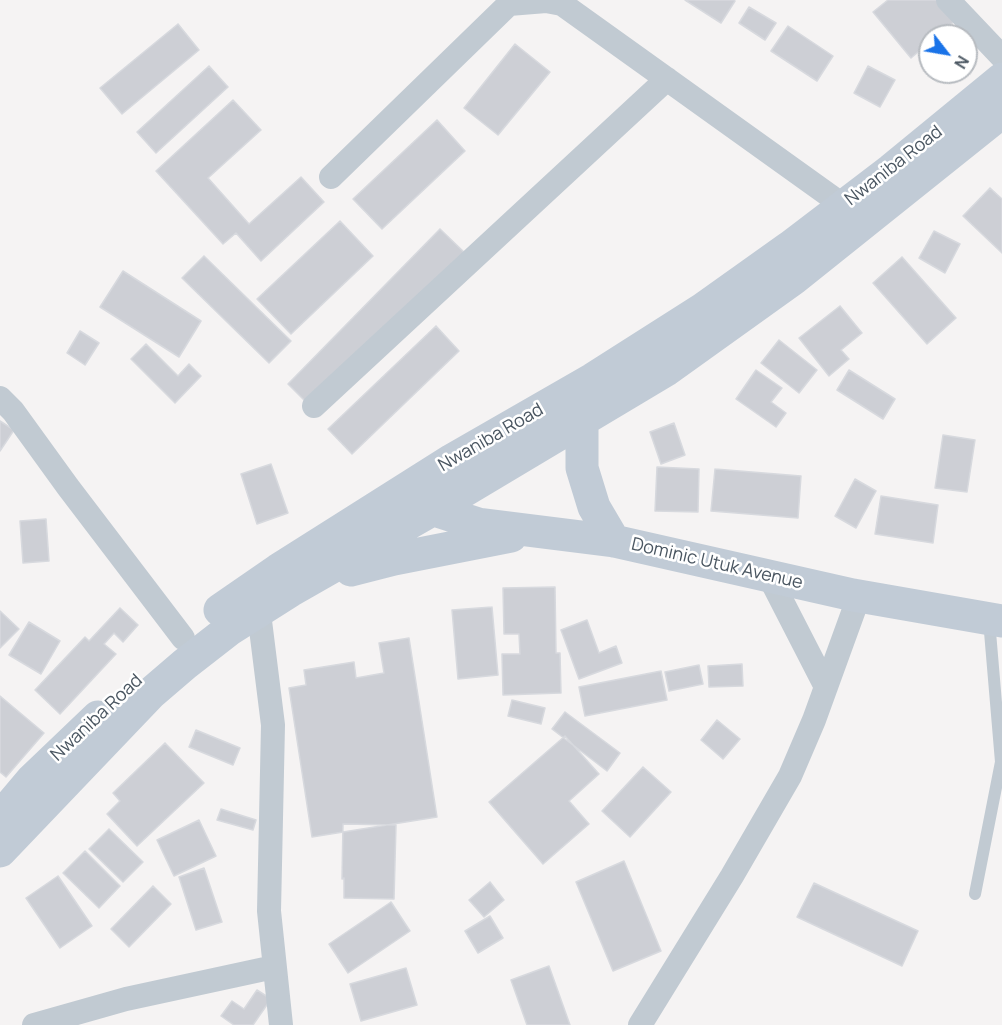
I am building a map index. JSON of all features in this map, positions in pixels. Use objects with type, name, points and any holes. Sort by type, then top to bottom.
[{"type":"main road","name":"Nwaniba Road","points":[[0,818],[31,781],[183,639],[257,598],[395,496],[452,460],[593,379],[703,309],[844,206],[1002,79]]},
{"type":"main road","points":[[311,579],[432,510],[666,369],[793,279],[1002,112]]},
{"type":"main road","points":[[582,420],[582,468],[594,507],[614,541]]},
{"type":"main road","name":"Dominic Utuk Avenue","points":[[395,496],[478,524],[614,541],[859,596],[995,619]]},
{"type":"main road","points":[[0,851],[150,694],[198,654],[257,598],[311,579],[394,559],[537,531]]},
{"type":"street","points":[[948,0],[1002,57]]},
{"type":"street","points":[[331,177],[508,4],[546,1],[562,4],[844,206]]},
{"type":"street","points":[[314,406],[667,79]]},
{"type":"street","points":[[0,398],[13,411],[183,639]]},
{"type":"street","points":[[769,576],[826,687]]},
{"type":"street","points":[[640,1025],[732,876],[790,776],[859,596]]},
{"type":"street","points":[[257,598],[273,724],[269,911],[281,1025]]},
{"type":"street","points":[[34,1025],[126,999],[274,967]]},
{"type":"lane","points":[[975,894],[1001,762],[995,619]]},
{"type":"building","points":[[685,0],[734,0],[735,1],[721,23]]},
{"type":"building","points":[[888,0],[938,0],[955,21],[951,24],[918,24],[918,52],[911,58],[873,12]]},
{"type":"building","points":[[749,7],[776,23],[765,40],[739,23]]},
{"type":"building","points":[[178,24],[199,50],[122,114],[100,88]]},
{"type":"building","points":[[788,26],[833,56],[817,81],[771,51]]},
{"type":"building","points":[[515,44],[550,72],[498,135],[464,108]]},
{"type":"building","points":[[209,66],[228,87],[156,153],[137,132]]},
{"type":"building","points":[[868,66],[895,80],[880,107],[854,93]]},
{"type":"building","points":[[233,100],[261,130],[208,178],[249,224],[301,177],[324,202],[261,261],[236,233],[223,244],[156,171]]},
{"type":"building","points":[[437,120],[465,151],[382,229],[353,199]]},
{"type":"building","points":[[990,188],[1002,199],[1002,253],[963,216]]},
{"type":"building","points":[[340,221],[373,256],[291,334],[257,299]]},
{"type":"building","points":[[440,229],[466,254],[314,410],[288,384]]},
{"type":"building","points":[[934,231],[960,244],[945,273],[919,258]]},
{"type":"building","points":[[204,256],[291,341],[269,363],[182,278]]},
{"type":"building","points":[[902,257],[956,318],[927,344],[873,283]]},
{"type":"building","points":[[123,271],[201,321],[179,357],[100,307]]},
{"type":"building","points":[[840,306],[862,333],[841,350],[849,359],[829,376],[799,338]]},
{"type":"building","points":[[436,326],[459,351],[352,454],[328,429]]},
{"type":"building","points":[[80,331],[99,343],[85,365],[67,353]]},
{"type":"building","points":[[779,340],[817,370],[799,393],[761,363]]},
{"type":"building","points":[[146,344],[178,376],[189,364],[201,376],[175,403],[131,359]]},
{"type":"building","points":[[756,370],[782,388],[771,402],[786,413],[776,427],[736,399]]},
{"type":"building","points":[[849,370],[895,399],[883,419],[837,390]]},
{"type":"building","points":[[0,421],[14,430],[0,451]]},
{"type":"building","points":[[674,423],[685,455],[661,464],[650,432]]},
{"type":"building","points":[[943,435],[975,440],[967,492],[935,488]]},
{"type":"building","points":[[271,464],[288,513],[257,524],[241,474]]},
{"type":"building","points":[[657,467],[699,469],[698,512],[655,511]]},
{"type":"building","points":[[715,469],[801,476],[798,518],[711,511]]},
{"type":"building","points":[[855,479],[876,491],[856,528],[835,516]]},
{"type":"building","points":[[881,496],[938,505],[933,543],[875,534]]},
{"type":"building","points":[[46,519],[49,561],[23,563],[20,521]]},
{"type":"building","points":[[555,587],[556,653],[560,653],[561,693],[503,695],[502,654],[520,654],[519,634],[504,634],[503,588]]},
{"type":"building","points":[[492,607],[498,675],[458,679],[452,610]]},
{"type":"building","points":[[120,608],[138,625],[123,642],[114,633],[104,644],[116,654],[60,714],[35,690],[85,637],[89,641]]},
{"type":"building","points":[[0,611],[19,629],[0,648]]},
{"type":"building","points":[[587,620],[599,653],[616,646],[622,663],[579,679],[561,630]]},
{"type":"building","points":[[29,622],[60,641],[41,674],[9,655]]},
{"type":"building","points":[[409,638],[437,817],[312,837],[289,688],[306,685],[304,670],[354,662],[356,678],[384,673],[379,643]]},
{"type":"building","points":[[742,664],[743,686],[709,687],[708,666]]},
{"type":"building","points":[[699,665],[703,684],[669,691],[665,672]]},
{"type":"building","points":[[661,671],[667,700],[585,716],[579,687]]},
{"type":"building","points":[[0,696],[44,733],[6,777],[0,772]]},
{"type":"building","points":[[512,700],[545,708],[541,724],[508,716]]},
{"type":"building","points":[[565,712],[620,753],[607,771],[552,729]]},
{"type":"building","points":[[717,720],[740,739],[723,759],[701,740]]},
{"type":"building","points":[[196,730],[240,748],[233,765],[189,747]]},
{"type":"building","points":[[565,736],[599,774],[569,801],[589,824],[543,864],[489,802]]},
{"type":"building","points":[[165,743],[204,783],[137,846],[107,814],[120,801],[113,793]]},
{"type":"building","points":[[643,767],[671,792],[630,837],[602,811]]},
{"type":"building","points":[[221,809],[256,820],[253,830],[217,820]]},
{"type":"building","points":[[199,820],[216,856],[174,876],[157,840]]},
{"type":"building","points":[[343,824],[396,825],[394,899],[344,898]]},
{"type":"building","points":[[109,829],[143,862],[123,882],[89,849]]},
{"type":"building","points":[[85,851],[120,886],[99,908],[63,873]]},
{"type":"building","points":[[624,861],[661,951],[613,971],[576,882]]},
{"type":"building","points":[[204,868],[222,922],[196,930],[179,877]]},
{"type":"building","points":[[58,876],[92,926],[60,948],[26,898]]},
{"type":"building","points":[[490,882],[504,900],[484,917],[469,900]]},
{"type":"building","points":[[814,883],[918,931],[902,966],[797,917]]},
{"type":"building","points":[[153,886],[171,904],[129,947],[111,929]]},
{"type":"building","points":[[391,902],[410,931],[348,973],[329,944]]},
{"type":"building","points":[[490,916],[503,938],[478,953],[465,931]]},
{"type":"building","points":[[549,966],[570,1025],[527,1025],[511,980]]},
{"type":"building","points":[[406,968],[417,1005],[361,1021],[350,984]]},
{"type":"building","points":[[257,990],[271,999],[253,1025],[234,1025],[221,1016],[232,1001],[244,1009]]}]
